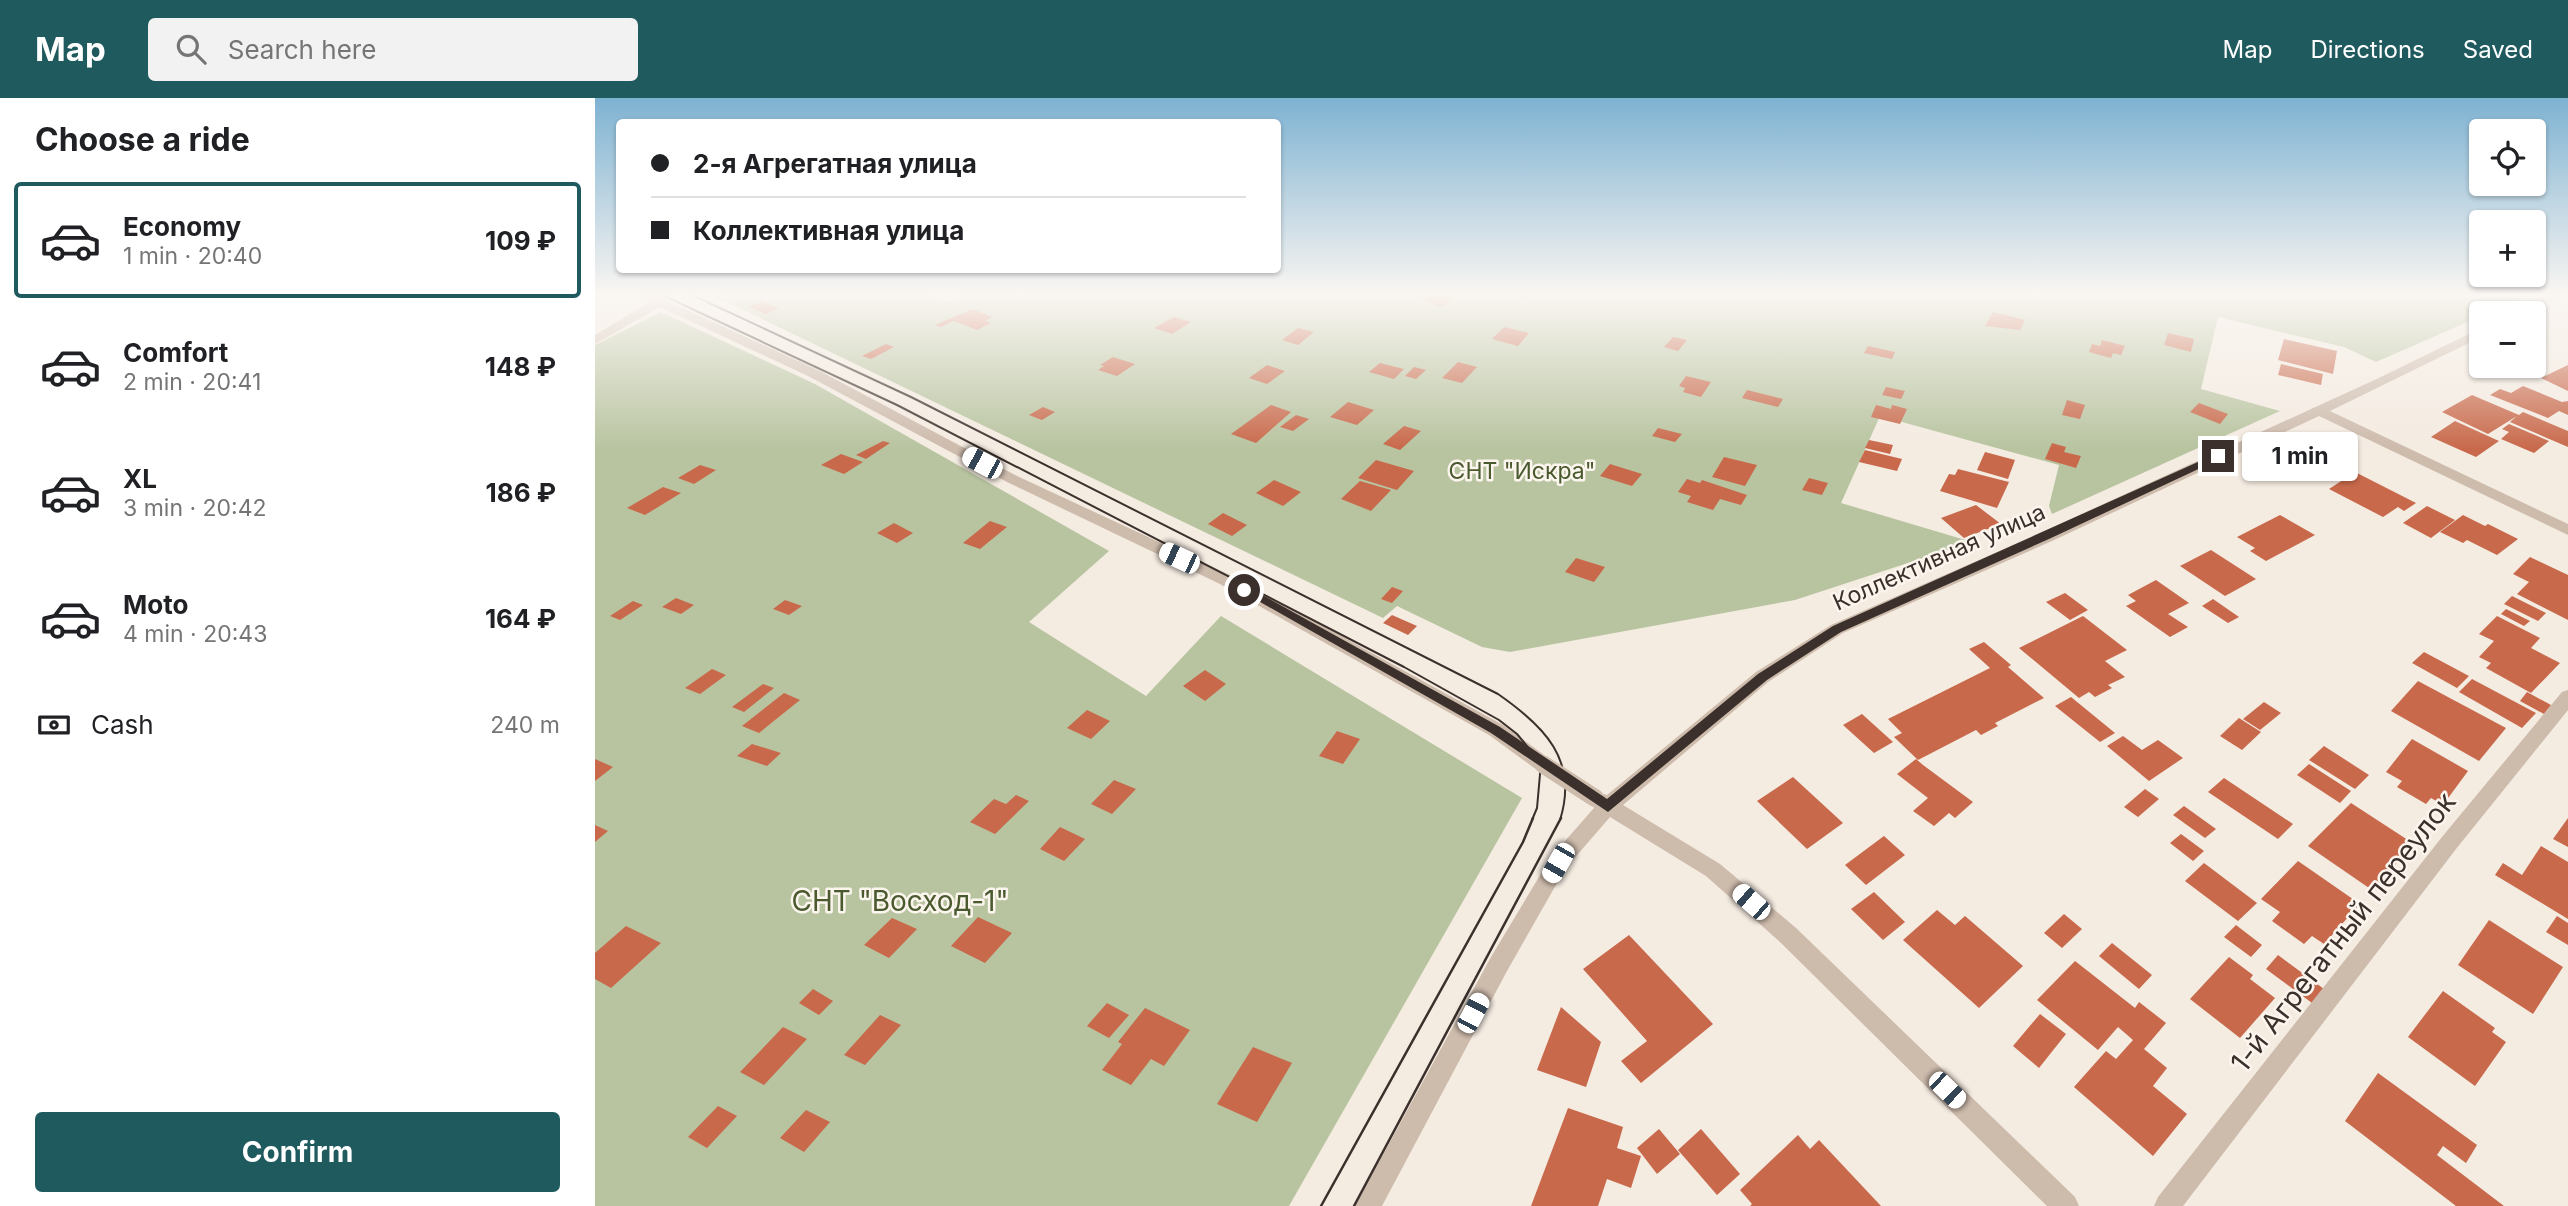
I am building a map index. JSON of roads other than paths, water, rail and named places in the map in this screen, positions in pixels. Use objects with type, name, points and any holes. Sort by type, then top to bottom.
[{"type":"street","points":[[754,346],[813,373],[1012,479],[1226,580],[1496,730],[1601,802],[1713,870],[1789,935],[2066,1206]]},
{"type":"street","name":"Коллективная улица","points":[[1368,1206],[1499,964],[1558,863],[1601,802],[1762,677],[1837,629],[2046,537],[2452,346]]},
{"type":"street","points":[[2317,410],[2568,530]]},
{"type":"street","name":"1-й Агрегатный переулок","points":[[2167,1206],[2449,843],[2568,697]]},
{"type":"tram line","points":[[770,346],[897,405],[1404,667],[1499,720],[1517,734],[1541,763],[1537,808],[1532,820]]},
{"type":"tram line","points":[[801,346],[911,397],[1498,694],[1543,732],[1561,762],[1565,799],[1560,820]]},
{"type":"tram line","points":[[1321,1206],[1523,842],[1533,818]]},
{"type":"tram line","points":[[1354,1206],[1560,820]]},
{"type":"park label","name":"СНТ \"Искра\"","points":[[1522,471]]},
{"type":"park label","name":"СНТ \"Восход-1\"","points":[[900,901]]}]
